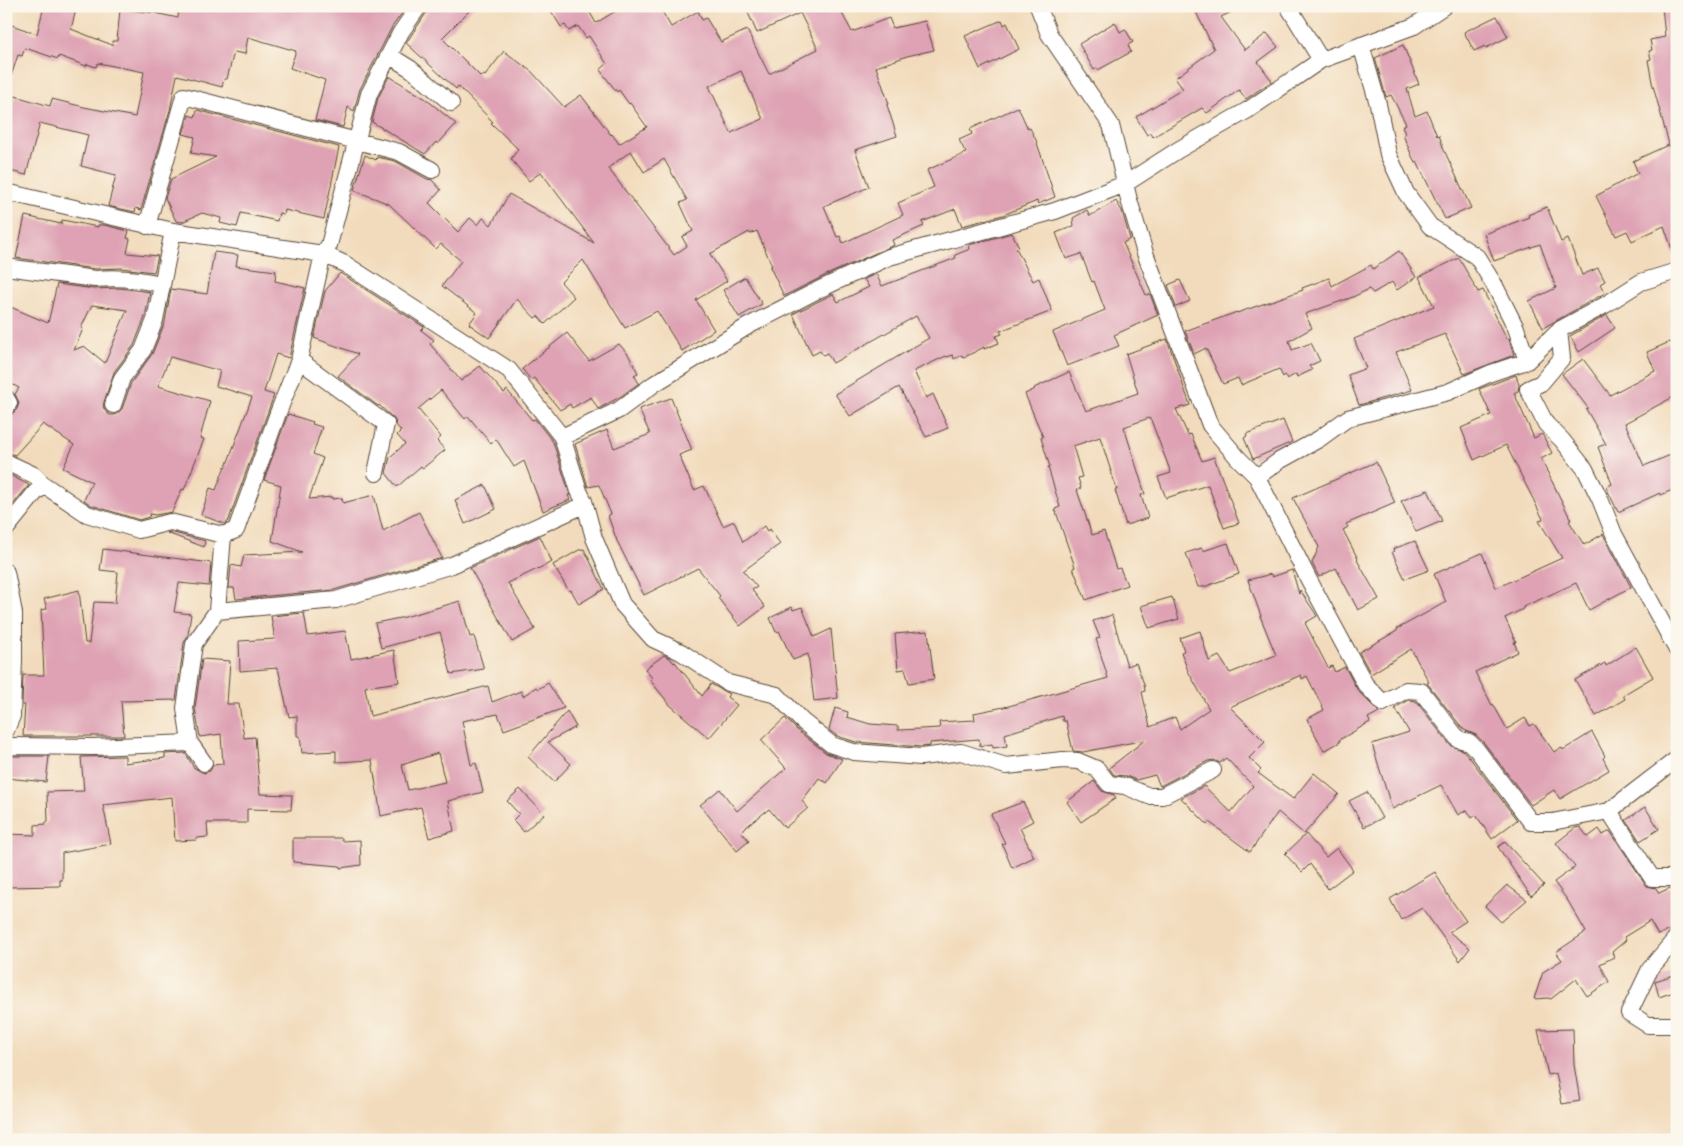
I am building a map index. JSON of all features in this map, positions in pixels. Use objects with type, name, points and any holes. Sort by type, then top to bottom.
[{"type":"street","points":[[6,462],[34,475],[44,485],[87,514],[139,530],[170,522],[223,535],[236,530],[278,413],[300,360],[323,254],[329,245],[369,94],[402,32],[419,6]]},
{"type":"street","points":[[1038,6],[1049,34],[1111,125],[1125,184],[1145,253],[1210,425],[1257,477],[1309,580],[1365,684],[1383,703],[1406,690],[1421,691],[1458,739],[1469,742],[1477,750],[1530,822],[1552,822],[1609,811],[1677,759]]},
{"type":"street","points":[[1288,6],[1321,60]]},
{"type":"street","points":[[562,437],[619,410],[654,384],[748,326],[888,257],[1055,211],[1125,184],[1178,150],[1248,110],[1321,60],[1414,26],[1444,6]]},
{"type":"street","points":[[1361,45],[1378,104],[1388,154],[1406,192],[1430,226],[1478,258],[1495,286],[1516,328],[1526,361]]},
{"type":"street","points":[[390,56],[411,69],[451,103]]},
{"type":"street","points":[[147,226],[184,96],[399,152],[432,170]]},
{"type":"street","points":[[6,192],[147,226],[323,254],[345,264],[509,370],[562,437],[584,501],[594,538],[622,604],[653,639],[681,652],[728,683],[776,695],[802,722],[832,745],[854,752],[882,755],[921,757],[961,752],[1006,766],[1063,760],[1078,762],[1097,769],[1110,784],[1124,786],[1149,796],[1162,796],[1213,770]]},
{"type":"street","points":[[113,405],[122,378],[143,350],[155,320],[173,231]]},
{"type":"street","points":[[6,268],[96,279],[110,278],[150,281],[161,284]]},
{"type":"street","points":[[1257,477],[1279,461],[1319,439],[1348,418],[1448,392],[1491,373],[1526,361],[1559,330],[1605,305],[1641,282],[1677,271]]},
{"type":"street","points":[[1559,330],[1562,358],[1541,383],[1528,389],[1546,424],[1562,440],[1585,469],[1614,534],[1677,650]]},
{"type":"street","points":[[300,360],[386,424],[376,473]]},
{"type":"street","points":[[6,398],[10,403],[6,407]]},
{"type":"street","points":[[6,529],[35,493],[44,485]]},
{"type":"street","points":[[217,611],[336,600],[452,565],[582,506],[584,501]]},
{"type":"street","points":[[204,763],[190,743],[185,708],[194,644],[217,611],[223,535]]},
{"type":"street","points":[[6,572],[14,614],[14,660],[12,716],[6,730]]},
{"type":"street","points":[[6,747],[93,747],[190,743]]},
{"type":"street","points":[[1609,811],[1652,878],[1677,878]]},
{"type":"street","points":[[1677,937],[1650,969],[1629,1014],[1648,1025],[1677,1025]]},
{"type":"building","points":[[44,6],[77,6],[71,29],[112,45],[113,41],[117,41],[120,9],[178,18],[179,6],[349,6],[359,9],[362,6],[407,6],[392,27],[360,89],[354,111],[348,107],[343,127],[315,120],[325,80],[290,68],[296,51],[248,37],[245,54],[234,52],[227,79],[224,79],[222,87],[177,75],[170,110],[141,210],[136,208],[135,212],[108,206],[116,175],[81,166],[88,135],[40,123],[26,175],[6,170],[6,125],[15,96],[50,106],[52,99],[135,117],[144,72],[98,63],[96,67],[87,64],[86,66],[59,56],[58,59],[25,48],[22,56],[18,55],[9,82],[6,82],[6,23],[37,34]]},
{"type":"building","points":[[429,6],[474,6],[442,38],[481,77],[485,76],[504,51],[532,72],[564,107],[581,95],[619,144],[647,127],[630,103],[619,90],[617,92],[600,70],[607,64],[589,36],[586,38],[578,26],[569,31],[565,25],[561,27],[548,6],[586,6],[596,23],[624,6],[659,6],[671,27],[698,11],[702,20],[706,18],[721,42],[747,30],[769,74],[818,49],[800,13],[757,33],[745,6],[838,6],[852,32],[889,18],[893,28],[925,21],[934,50],[907,56],[876,67],[889,104],[887,105],[897,136],[855,150],[869,187],[824,206],[837,237],[840,236],[843,243],[903,215],[898,203],[934,187],[927,170],[966,153],[959,140],[972,134],[970,129],[1018,107],[1028,129],[1030,128],[1036,140],[1055,197],[1038,204],[1037,201],[1003,215],[962,226],[955,209],[922,222],[924,226],[892,240],[894,245],[784,296],[770,267],[772,266],[757,231],[750,234],[749,232],[710,254],[727,281],[696,300],[714,330],[682,351],[657,311],[625,328],[583,260],[561,282],[574,297],[545,324],[538,316],[535,318],[517,299],[489,338],[469,324],[477,313],[442,286],[461,261],[441,244],[436,249],[389,204],[354,190],[365,155],[376,160],[377,157],[395,161],[432,180],[441,190],[429,203],[458,232],[470,218],[478,225],[483,218],[491,225],[509,194],[594,243],[541,172],[529,181],[511,159],[518,149],[491,123],[493,122],[458,86],[456,89],[406,43]],"holes":[[[741,71],[763,119],[731,133],[709,86]],[[631,151],[644,172],[664,159],[687,200],[680,203],[693,231],[682,237],[687,246],[674,255],[608,168]]]},
{"type":"building","points":[[1193,6],[1244,6],[1221,17],[1245,50],[1267,33],[1278,47],[1258,62],[1272,81],[1246,99],[1239,90],[1207,113],[1202,108],[1153,137],[1151,133],[1147,135],[1136,117],[1183,89],[1175,78],[1214,49]]},
{"type":"building","points":[[1662,6],[1677,6],[1677,51],[1675,51],[1677,63],[1677,155],[1673,155],[1677,163],[1677,257],[1675,258],[1664,226],[1632,241],[1627,231],[1616,236],[1596,196],[1638,173],[1633,161],[1668,145],[1670,148],[1648,60],[1651,59],[1649,51],[1652,50],[1650,40],[1665,37]]},
{"type":"building","points":[[1497,16],[1508,37],[1486,48],[1485,46],[1474,51],[1464,32]]},
{"type":"building","points":[[1002,20],[1004,25],[1007,23],[1019,49],[980,69],[965,36]]},
{"type":"building","points":[[1115,22],[1120,32],[1125,29],[1133,42],[1128,45],[1131,52],[1098,70],[1097,68],[1094,70],[1079,44]]},
{"type":"building","points":[[1403,45],[1419,84],[1407,89],[1415,116],[1427,111],[1471,208],[1445,219],[1417,162],[1415,163],[1403,135],[1405,134],[1402,126],[1406,124],[1391,95],[1386,97],[1375,58]]},
{"type":"building","points":[[389,76],[426,99],[456,124],[438,144],[436,142],[425,154],[372,122],[378,98]]},
{"type":"building","points":[[197,110],[339,147],[324,219],[285,210],[284,214],[279,213],[277,221],[241,213],[237,227],[220,223],[221,218],[202,213],[182,222],[176,221],[165,198],[171,179],[216,157],[191,153],[195,137],[183,134],[189,115],[195,117]]},
{"type":"building","points":[[1116,201],[1122,211],[1130,239],[1123,243],[1146,295],[1150,294],[1158,315],[1114,335],[1119,346],[1067,366],[1053,332],[1105,310],[1081,254],[1066,259],[1056,233],[1074,226],[1073,218],[1087,210],[1090,216]]},
{"type":"building","points":[[1547,207],[1561,242],[1568,239],[1582,275],[1598,268],[1605,281],[1600,284],[1605,293],[1543,328],[1529,301],[1556,288],[1540,244],[1494,261],[1484,234],[1529,217],[1528,215]]},
{"type":"building","points":[[25,216],[61,224],[62,220],[98,227],[98,225],[104,225],[129,231],[127,238],[130,239],[127,253],[158,256],[154,272],[121,268],[95,269],[16,258]]},
{"type":"building","points":[[1012,233],[1019,247],[1016,248],[1033,281],[1039,278],[1052,311],[1000,331],[1002,334],[996,336],[999,343],[984,349],[984,347],[963,358],[962,355],[954,359],[953,355],[946,356],[914,371],[926,398],[933,394],[948,428],[926,437],[899,387],[850,416],[835,394],[929,338],[916,316],[833,363],[827,353],[823,355],[820,351],[812,355],[793,314],[833,294],[838,302],[869,287],[864,279],[876,274],[882,286],[956,258],[955,255],[970,249],[969,245]]},
{"type":"building","points":[[1399,251],[1416,277],[1397,290],[1392,282],[1373,293],[1369,289],[1353,297],[1305,314],[1312,328],[1289,341],[1292,350],[1311,343],[1320,361],[1309,366],[1312,370],[1297,377],[1296,374],[1287,379],[1285,375],[1283,377],[1279,369],[1241,385],[1238,378],[1223,384],[1206,348],[1194,354],[1185,331],[1303,290],[1302,288],[1329,278],[1332,286],[1371,265],[1373,269]]},
{"type":"building","points":[[214,252],[238,255],[236,266],[276,271],[275,281],[305,288],[289,358],[276,354],[264,392],[274,395],[228,522],[225,524],[201,515],[210,488],[216,490],[226,467],[252,397],[216,386],[220,371],[170,357],[158,386],[210,401],[200,438],[204,439],[184,490],[182,489],[172,512],[150,514],[149,517],[139,520],[91,505],[84,500],[92,482],[63,468],[74,445],[43,424],[15,455],[6,452],[6,417],[10,416],[17,409],[19,403],[15,394],[19,388],[6,381],[6,305],[48,323],[57,284],[94,289],[120,288],[150,292],[145,317],[134,345],[114,372],[104,402],[103,407],[106,412],[110,415],[115,415],[122,409],[131,383],[152,354],[165,322],[171,289],[207,294]],"holes":[[[92,305],[127,310],[105,363],[84,346],[74,350],[83,329],[81,328]]]},
{"type":"building","points":[[1459,258],[1478,292],[1483,290],[1507,339],[1509,338],[1514,355],[1464,374],[1445,334],[1396,352],[1412,390],[1359,405],[1348,375],[1366,368],[1354,339],[1434,306],[1419,277]]},
{"type":"building","points":[[340,273],[424,327],[421,330],[434,340],[430,344],[461,381],[480,366],[504,393],[507,390],[532,420],[535,419],[553,442],[570,500],[543,511],[524,461],[514,467],[496,439],[491,444],[468,416],[465,419],[441,390],[418,409],[441,437],[437,441],[445,450],[423,468],[421,466],[397,487],[386,473],[390,457],[405,444],[397,435],[401,431],[396,425],[395,420],[379,405],[338,376],[358,354],[314,338],[325,291]]},
{"type":"building","points":[[745,277],[762,304],[739,317],[723,290]]},
{"type":"building","points":[[1180,280],[1190,301],[1176,307],[1168,285]]},
{"type":"building","points":[[1607,315],[1615,328],[1579,352],[1570,336]]},
{"type":"building","points":[[567,333],[589,361],[619,344],[628,354],[638,373],[634,375],[639,383],[620,397],[598,409],[591,397],[572,408],[570,404],[560,410],[534,378],[531,380],[522,369]]},
{"type":"building","points":[[1167,339],[1190,405],[1176,409],[1188,435],[1191,434],[1202,461],[1214,457],[1239,523],[1224,528],[1208,485],[1166,498],[1158,477],[1171,473],[1149,418],[1124,427],[1145,494],[1141,495],[1148,518],[1126,525],[1100,437],[1073,446],[1082,477],[1078,478],[1081,488],[1077,490],[1092,535],[1104,531],[1116,569],[1120,568],[1127,585],[1086,600],[1073,568],[1075,567],[1055,509],[1060,507],[1048,467],[1050,467],[1041,438],[1043,437],[1025,394],[1069,372],[1086,411],[1138,393],[1126,354]]},
{"type":"building","points":[[1672,341],[1677,351],[1677,395],[1625,423],[1644,466],[1673,454],[1677,463],[1677,488],[1661,495],[1660,493],[1618,512],[1606,487],[1612,484],[1598,447],[1606,444],[1586,409],[1588,408],[1562,374],[1583,359],[1610,395],[1655,371],[1647,352]]},
{"type":"building","points":[[1516,375],[1519,385],[1518,391],[1514,393],[1534,438],[1542,434],[1552,453],[1541,459],[1571,520],[1569,521],[1584,545],[1603,534],[1631,587],[1589,610],[1576,583],[1523,607],[1523,609],[1505,618],[1516,642],[1514,642],[1518,652],[1475,672],[1507,729],[1525,718],[1530,726],[1534,724],[1554,752],[1562,748],[1563,750],[1592,732],[1605,756],[1603,758],[1609,770],[1560,799],[1554,790],[1531,805],[1485,744],[1476,735],[1464,730],[1427,683],[1429,682],[1411,649],[1371,674],[1359,652],[1446,602],[1434,574],[1482,553],[1496,588],[1562,558],[1539,521],[1543,519],[1506,445],[1474,460],[1461,428],[1491,415],[1479,389]]},
{"type":"building","points":[[671,398],[692,450],[679,455],[694,490],[704,486],[723,526],[734,521],[743,542],[764,526],[767,531],[770,529],[780,544],[743,571],[757,587],[752,590],[765,607],[740,626],[698,568],[644,595],[617,541],[608,516],[611,514],[599,485],[588,487],[575,444],[607,430],[614,448],[650,434],[639,409]]},
{"type":"building","points":[[288,414],[322,427],[313,454],[323,458],[309,499],[342,498],[343,503],[374,495],[383,531],[419,512],[442,558],[334,590],[236,599],[234,588],[229,588],[231,565],[241,567],[244,555],[302,552],[272,541],[281,485],[264,480]]},
{"type":"building","points":[[1283,420],[1292,442],[1253,459],[1244,438],[1247,436],[1246,434]]},
{"type":"building","points":[[1376,462],[1395,503],[1346,524],[1348,527],[1343,530],[1379,599],[1358,610],[1336,568],[1319,577],[1312,563],[1319,547],[1293,498]]},
{"type":"building","points":[[6,473],[29,485],[6,513]]},
{"type":"building","points":[[485,485],[496,509],[465,524],[455,500]]},
{"type":"building","points":[[1428,490],[1442,521],[1416,532],[1401,501]]},
{"type":"building","points":[[170,532],[205,541],[204,547],[167,533]]},
{"type":"building","points":[[540,536],[552,562],[508,583],[535,629],[512,642],[470,568]]},
{"type":"building","points":[[1415,541],[1429,570],[1405,579],[1392,552],[1394,551],[1393,549]]},
{"type":"building","points":[[1228,543],[1239,574],[1204,587],[1198,587],[1186,553],[1202,548],[1203,551]]},
{"type":"building","points":[[103,549],[211,563],[209,586],[179,583],[174,612],[191,614],[188,635],[184,643],[176,700],[121,701],[124,736],[23,736],[25,705],[22,705],[23,675],[44,675],[41,610],[47,609],[44,599],[79,590],[85,643],[89,643],[94,602],[115,603],[118,572],[100,570]]},
{"type":"building","points":[[584,549],[604,589],[579,604],[553,565]]},
{"type":"building","points":[[1292,570],[1299,594],[1300,590],[1317,616],[1305,623],[1328,668],[1332,666],[1335,672],[1345,667],[1358,691],[1379,712],[1368,718],[1370,722],[1324,751],[1307,719],[1324,710],[1307,676],[1302,679],[1301,675],[1230,707],[1265,742],[1249,758],[1261,770],[1258,773],[1293,799],[1314,773],[1339,794],[1304,834],[1278,812],[1250,852],[1209,822],[1207,824],[1181,798],[1204,786],[1231,812],[1253,786],[1226,758],[1220,763],[1214,760],[1208,761],[1160,786],[1155,775],[1136,780],[1126,776],[1114,775],[1109,768],[1145,740],[1083,752],[1073,751],[1066,721],[1063,721],[1062,716],[1005,734],[1007,746],[993,748],[992,744],[980,746],[979,739],[930,743],[930,746],[921,747],[856,742],[837,736],[829,730],[835,708],[848,712],[847,717],[870,724],[898,726],[898,730],[940,728],[939,722],[975,720],[974,713],[1009,706],[1108,678],[1096,639],[1100,638],[1093,621],[1112,615],[1127,666],[1136,663],[1144,684],[1145,691],[1142,692],[1150,727],[1175,717],[1180,729],[1209,709],[1188,671],[1181,652],[1184,651],[1180,638],[1200,631],[1209,661],[1219,656],[1230,673],[1276,655],[1248,580],[1271,574],[1272,577]]},
{"type":"building","points":[[1172,597],[1179,619],[1149,628],[1141,606]]},
{"type":"building","points":[[460,601],[470,637],[474,636],[484,669],[451,674],[440,632],[381,648],[375,623],[405,617]]},
{"type":"building","points":[[792,607],[793,610],[802,607],[814,637],[831,629],[838,698],[814,701],[808,654],[793,660],[779,631],[776,632],[770,618]]},
{"type":"building","points":[[304,613],[308,636],[345,631],[351,659],[394,650],[399,682],[365,687],[370,716],[488,686],[492,702],[521,691],[523,696],[536,687],[538,689],[548,683],[564,708],[504,730],[498,714],[462,721],[471,765],[476,763],[483,792],[448,801],[454,831],[429,838],[421,807],[381,816],[372,760],[336,762],[336,751],[302,753],[300,736],[297,736],[297,716],[289,717],[278,668],[240,671],[239,641],[275,639],[271,616]],"holes":[[[438,753],[445,782],[408,790],[402,765]]]},
{"type":"building","points":[[928,631],[934,679],[909,683],[905,669],[898,670],[895,634]]},
{"type":"building","points":[[1636,647],[1653,677],[1623,695],[1625,699],[1596,716],[1575,680],[1605,663],[1606,666]]},
{"type":"building","points":[[664,655],[675,662],[702,696],[711,684],[729,694],[727,697],[737,705],[709,738],[670,705],[650,680],[652,678],[645,669]]},
{"type":"building","points":[[202,659],[230,661],[227,704],[239,704],[244,738],[255,737],[260,794],[292,795],[291,810],[247,809],[247,823],[207,823],[208,837],[197,838],[197,840],[175,841],[172,797],[103,805],[111,844],[62,853],[62,880],[60,880],[60,886],[7,887],[6,834],[35,835],[35,825],[48,822],[47,792],[84,791],[81,757],[125,756],[125,763],[165,758],[165,754],[185,753],[193,767],[204,773],[210,771],[213,765],[223,764],[221,734],[200,737],[195,708]]},
{"type":"building","points":[[1408,700],[1416,701],[1450,745],[1464,751],[1517,820],[1492,839],[1476,815],[1472,818],[1467,810],[1458,815],[1441,785],[1392,809],[1372,744],[1409,732],[1395,708]]},
{"type":"building","points":[[567,711],[576,727],[548,742],[571,764],[554,782],[528,757]]},
{"type":"building","points":[[785,718],[826,753],[842,759],[827,783],[819,778],[802,801],[808,808],[785,828],[769,809],[741,831],[749,841],[737,851],[700,805],[720,789],[737,811],[786,768],[761,740]]},
{"type":"building","points":[[49,756],[46,782],[6,778],[6,757]]},
{"type":"building","points":[[1094,781],[1102,791],[1114,795],[1116,798],[1081,822],[1067,802]]},
{"type":"building","points":[[520,789],[544,814],[524,832],[513,820],[519,814],[507,801]]},
{"type":"building","points":[[1367,792],[1382,818],[1364,827],[1349,801]]},
{"type":"building","points":[[1023,802],[1033,821],[1020,828],[1034,857],[1012,868],[1002,844],[1005,843],[991,814]]},
{"type":"building","points":[[1645,807],[1659,829],[1640,841],[1626,820]]},
{"type":"building","points":[[1580,827],[1588,837],[1599,829],[1603,835],[1610,831],[1647,886],[1656,888],[1659,893],[1670,888],[1677,888],[1677,926],[1658,935],[1650,921],[1624,937],[1626,940],[1612,952],[1614,957],[1600,964],[1609,982],[1587,996],[1576,979],[1551,999],[1534,999],[1543,972],[1562,960],[1556,952],[1586,932],[1568,901],[1554,882],[1575,867],[1556,843],[1575,828]]},
{"type":"building","points":[[1306,834],[1326,857],[1337,848],[1353,870],[1328,889],[1310,864],[1302,872],[1285,854]]},
{"type":"building","points":[[293,838],[342,838],[342,841],[360,840],[361,865],[340,868],[340,866],[293,862]]},
{"type":"building","points":[[1505,842],[1544,885],[1531,896],[1498,847]]},
{"type":"building","points":[[1435,872],[1447,894],[1466,921],[1449,932],[1470,948],[1460,961],[1422,908],[1401,920],[1390,899]]},
{"type":"building","points":[[1507,885],[1527,900],[1501,922],[1485,906]]},
{"type":"building","points":[[1677,974],[1677,991],[1659,997],[1655,981]]},
{"type":"building","points":[[1573,1029],[1574,1065],[1580,1101],[1562,1104],[1556,1073],[1548,1075],[1538,1030]]}]
